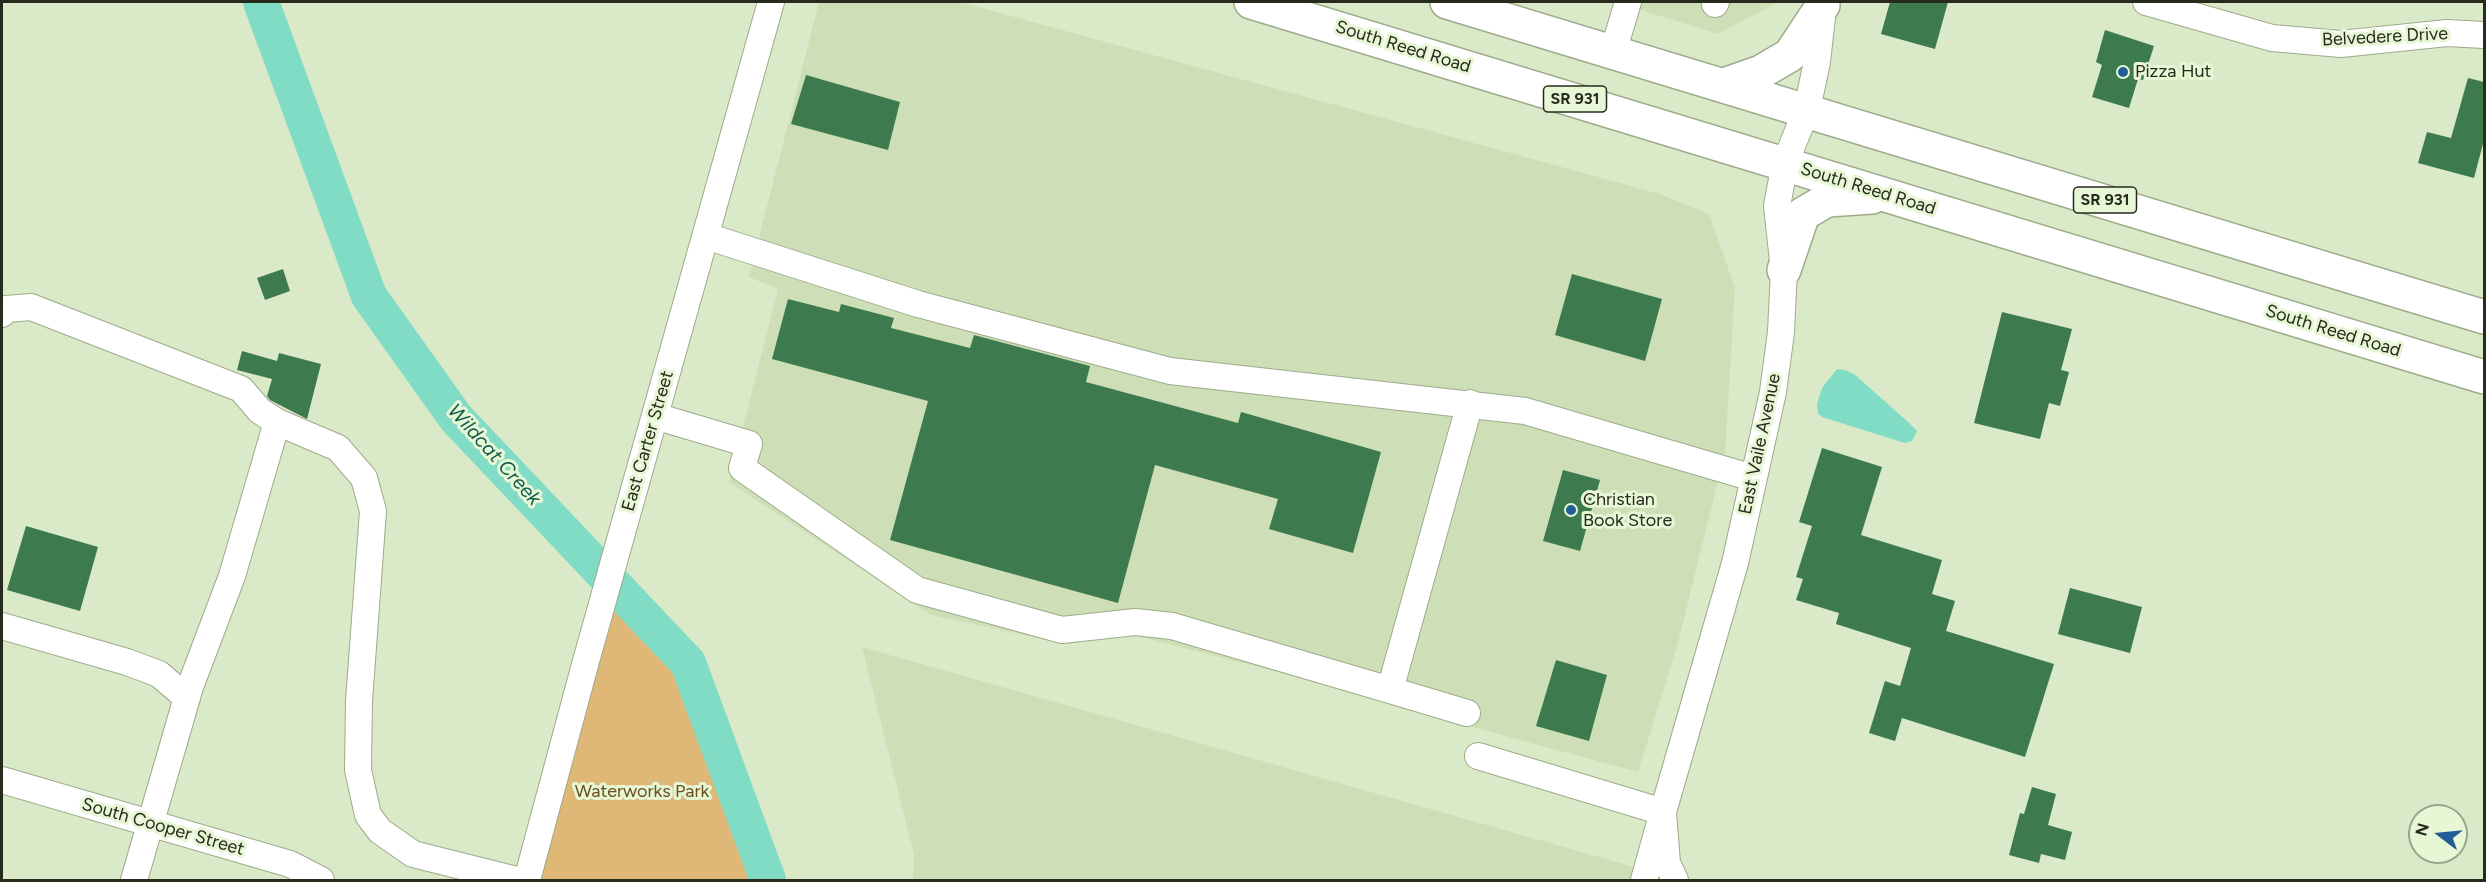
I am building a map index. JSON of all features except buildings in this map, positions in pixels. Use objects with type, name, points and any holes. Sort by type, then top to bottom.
[{"type":"main road","name":"South Reed Road","points":[[1251,2],[2484,377]]},
{"type":"main road","name":"SR 931","points":[[1447,2],[1807,109],[2484,317]]},
{"type":"main road","points":[[1724,85],[1761,72],[1790,55],[1823,3]]},
{"type":"main road","points":[[1784,270],[1803,214],[1827,200],[1859,196],[1898,198]]},
{"type":"street","name":"East Carter Street","points":[[527,880],[771,2]]},
{"type":"street","points":[[1613,52],[1628,2]]},
{"type":"street","name":"Belvedere Drive","points":[[2146,2],[2272,38],[2341,44],[2447,33],[2484,35]]},
{"type":"street","name":"East Vaile Avenue","points":[[1675,880],[1667,863],[1663,812],[1735,563],[1773,392],[1781,332],[1784,270],[1778,207],[1785,163],[1807,109],[1817,62],[1823,3]]},
{"type":"street","points":[[705,236],[918,304],[1170,371],[1525,411],[1754,478]]},
{"type":"street","points":[[2,314],[6,309],[31,307],[241,389],[260,411],[278,422],[338,448],[364,478],[373,511],[359,701],[358,770],[368,815],[380,831],[413,854],[517,880]]},
{"type":"street","points":[[1390,690],[1470,403]]},
{"type":"street","points":[[655,417],[749,444],[742,468],[917,590],[1062,630],[1135,622],[1172,626],[1467,713]]},
{"type":"street","points":[[134,880],[187,698],[232,576],[278,422]]},
{"type":"street","points":[[2,626],[127,662],[159,674],[187,698]]},
{"type":"street","points":[[1478,756],[1663,812],[1644,880]]},
{"type":"street","name":"South Cooper Street","points":[[2,780],[290,864],[321,880]]},
{"type":"shaded area","points":[[819,2],[960,2],[1660,194],[1709,214],[1735,288],[1725,453],[1678,643],[1638,772],[1439,718],[1350,691],[1134,635],[1066,644],[931,615],[729,482],[778,289],[749,277]]},
{"type":"shaded area","points":[[1615,2],[1778,2],[1718,34]]},
{"type":"shaded area","points":[[862,647],[1648,871],[1644,880],[913,880],[914,854]]},
{"type":"green space","name":"Waterworks Park","points":[[609,579],[688,663],[768,880],[527,880]]},
{"type":"water","points":[[1837,369],[1854,374],[1908,422],[1917,431],[1912,441],[1905,443],[1818,414],[1817,404],[1822,388]]},
{"type":"waterway","name":"Wildcat Creek","points":[[261,2],[369,296],[456,418],[688,663],[768,880]]},
{"type":"place","name":"Pizza Hut","points":[[2123,72]]},
{"type":"place","name":"Christian Book Store","points":[[1571,510]]}]
